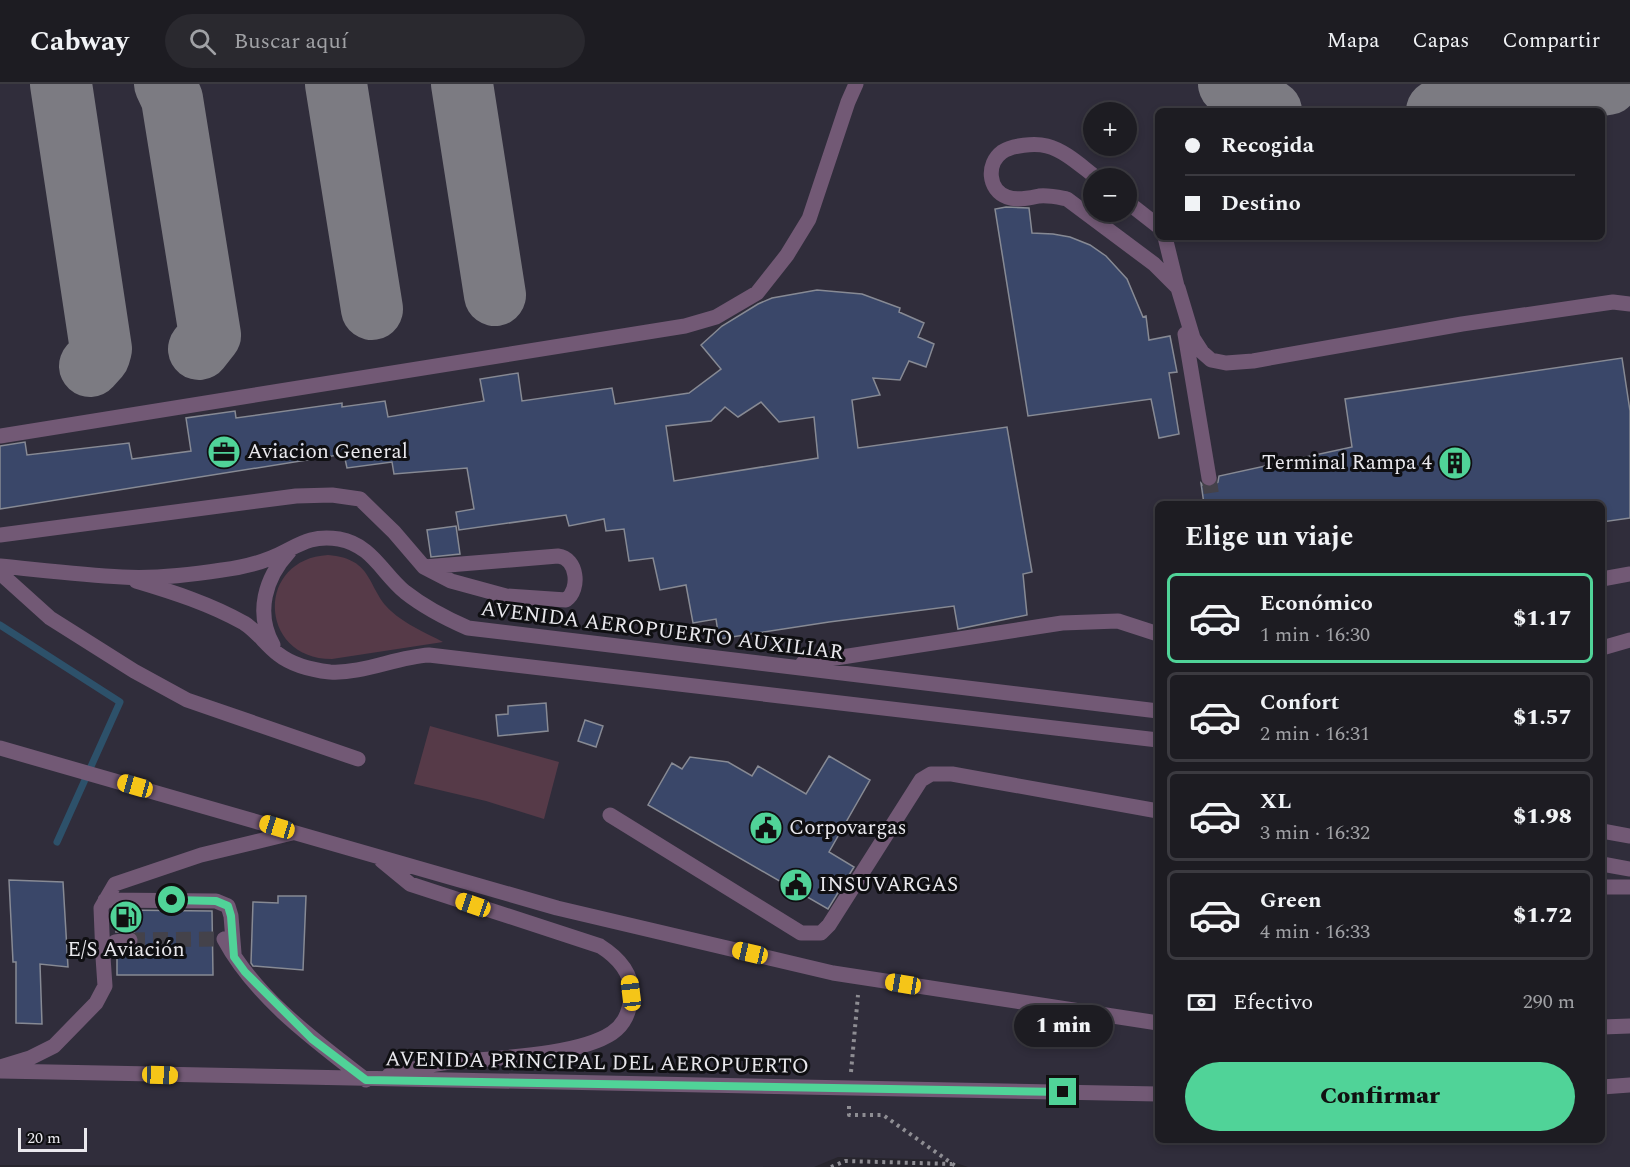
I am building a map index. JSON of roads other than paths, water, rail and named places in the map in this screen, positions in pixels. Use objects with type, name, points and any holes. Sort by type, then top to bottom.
[{"type":"lane","points":[[0,435],[685,326],[716,317],[757,293],[800,236],[817,197],[856,84]]},
{"type":"lane","points":[[1083,211],[1067,199],[1051,196],[1025,199],[1006,197],[994,187],[991,179],[995,158],[1004,151],[1036,145],[1047,146],[1065,154],[1084,168]]},
{"type":"lane","points":[[1137,210],[1155,224]]},
{"type":"lane","points":[[1098,222],[1154,264],[1178,288],[1209,478]]},
{"type":"lane","points":[[1166,240],[1178,288],[1197,346],[1211,360],[1227,363],[1253,361],[1462,324],[1601,303],[1630,304]]},
{"type":"lane","points":[[0,535],[296,496],[332,495],[360,499],[394,532],[424,567],[451,580],[506,596],[566,600],[572,595],[575,582],[570,562],[565,557],[558,556],[424,567]]},
{"type":"lane","name":"AVENIDA AEROPUERTO AUXILIAR","points":[[0,566],[124,578],[186,575],[225,570],[273,557],[296,544],[327,538],[353,543],[370,553],[403,591],[428,609],[468,628],[1155,711]]},
{"type":"lane","points":[[279,655],[263,620],[264,603],[267,587],[276,568],[296,544]]},
{"type":"lane","points":[[0,573],[51,618],[134,671],[187,700],[358,759]]},
{"type":"lane","points":[[1605,578],[1630,574]]},
{"type":"lane","name":"AVENIDA AEROPUERTO AUXILIAR","points":[[124,578],[176,593],[245,624],[279,655],[308,669],[332,672],[355,670],[411,656],[429,655],[1155,740]]},
{"type":"lane","points":[[782,666],[1062,623],[1118,621],[1155,633]]},
{"type":"lane","points":[[1605,647],[1630,640]]},
{"type":"lane","points":[[0,748],[557,908],[833,973],[1155,1023]]},
{"type":"lane","points":[[610,815],[801,933],[821,933],[829,925],[921,780],[931,774],[952,774],[1155,810]]},
{"type":"lane","points":[[1605,832],[1630,836]]},
{"type":"lane","points":[[0,1069],[54,1046],[96,1003],[105,986],[101,908],[116,884],[201,855],[295,833]]},
{"type":"lane","points":[[224,939],[245,972],[312,1039],[366,1080],[440,1063],[544,1052],[596,1041],[612,1033],[622,1024],[629,1010],[631,993],[629,979],[623,965],[600,946],[410,884],[376,856]]},
{"type":"lane","points":[[1605,865],[1630,869]]},
{"type":"lane","points":[[1605,887],[1630,886]]},
{"type":"lane","points":[[105,900],[216,901],[228,906],[231,916],[234,957]]},
{"type":"lane","points":[[103,957],[115,942],[130,940]]},
{"type":"lane","points":[[1605,1027],[1630,1026]]},
{"type":"lane","name":"AVENIDA PRINCIPAL DEL AEROPUERTO","points":[[0,1069],[366,1080],[1155,1094]]},
{"type":"lane","points":[[1605,1087],[1630,1085]]},
{"type":"waterway","points":[[0,625],[120,702],[57,842]]},
{"type":"tunnel","points":[[1209,478],[1213,501]]},
{"type":"tunnel","points":[[130,940],[224,939]]},
{"type":"place","name":"Aviacion General","points":[[224,452]]},
{"type":"place","name":"Terminal Rampa 4","points":[[1455,463]]},
{"type":"place","name":"Corpovargas","points":[[766,828]]},
{"type":"place","name":"INSUVARGAS","points":[[796,885]]},
{"type":"place","name":"E/S Aviación","points":[[126,917]]}]
